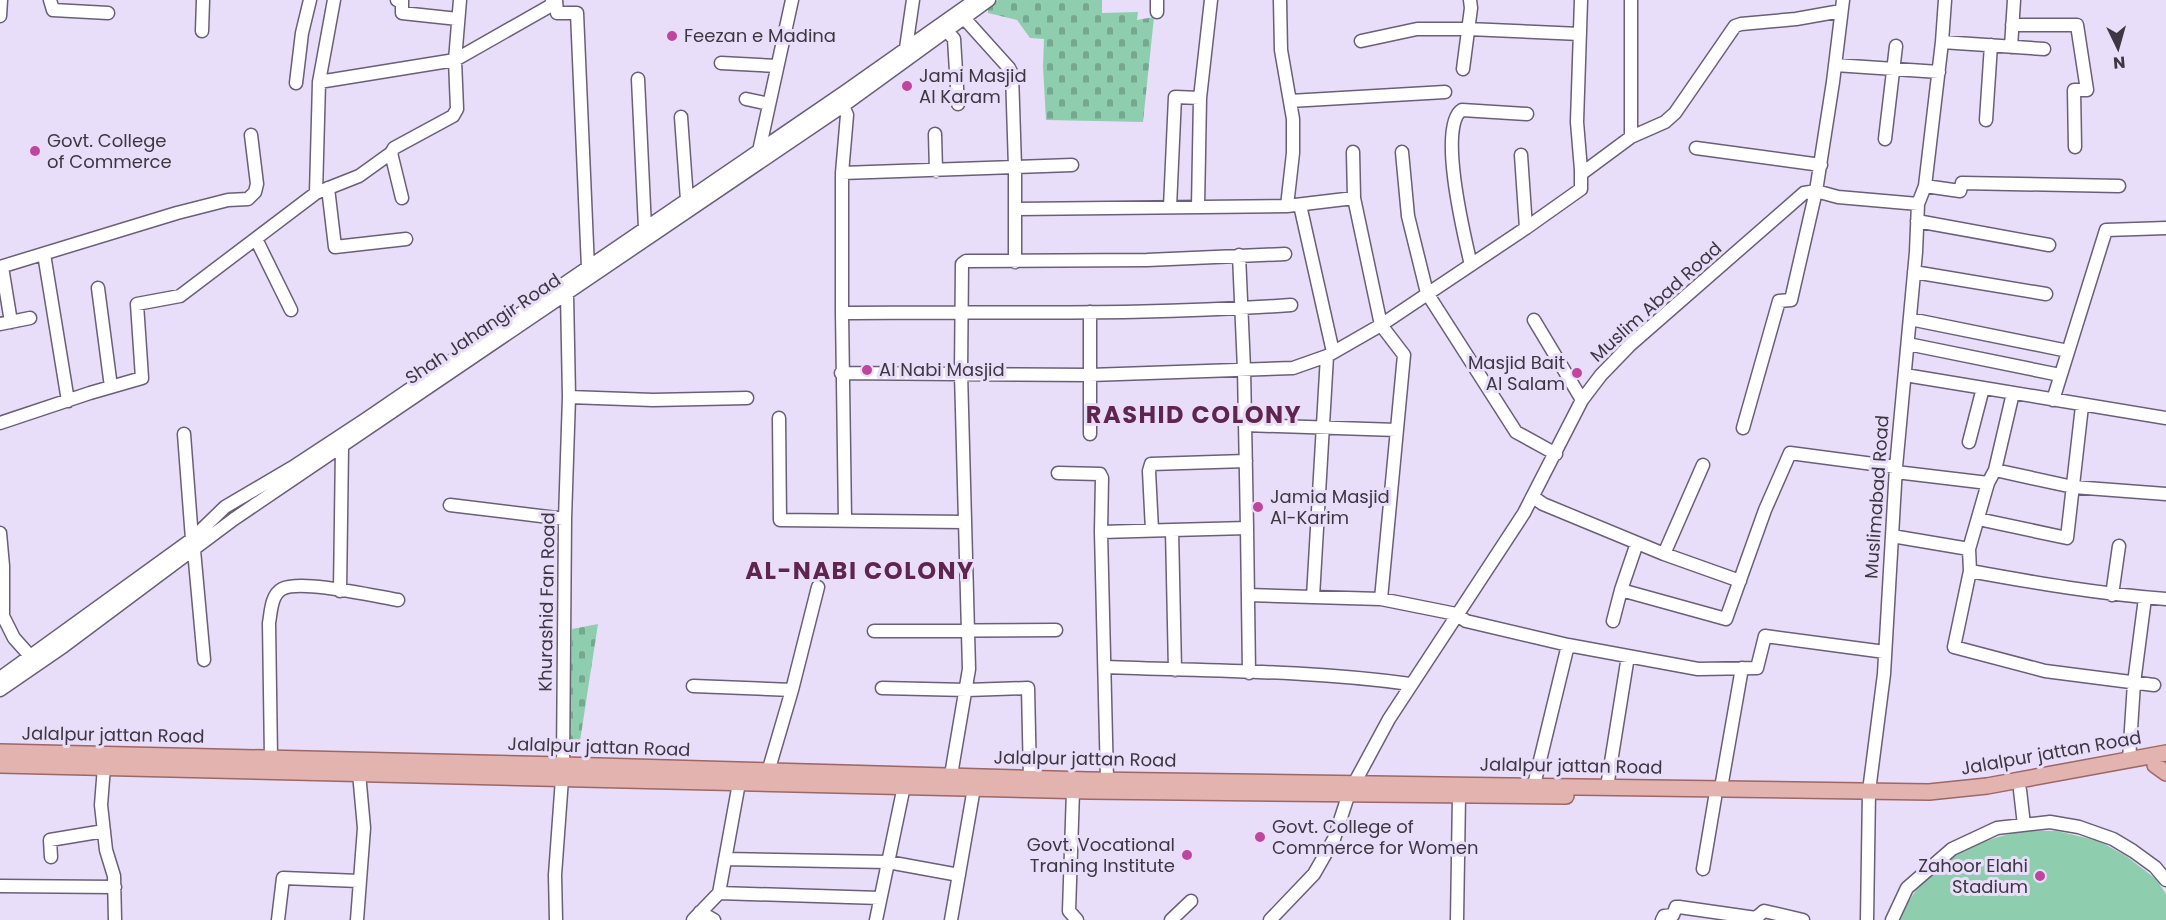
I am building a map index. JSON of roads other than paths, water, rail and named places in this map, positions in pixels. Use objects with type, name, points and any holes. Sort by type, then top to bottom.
[{"type":"main road","name":"Jalalpur jattan Road","points":[[0,752],[359,773],[562,772]]},
{"type":"main road","name":"Jalalpur jattan Road","points":[[1869,796],[1956,790],[2166,753]]},
{"type":"main road","name":"Jalalpur jattan Road","points":[[0,765],[104,766],[271,758],[562,772],[649,774],[768,772],[923,781],[974,788],[1352,788],[1534,785],[1606,787],[1658,792]]},
{"type":"main road","name":"Jalalpur jattan Road","points":[[649,774],[739,783],[904,786],[951,775],[1030,778],[1084,787],[1107,780],[1352,788],[1459,795],[1658,792],[1958,799],[2162,767]]},
{"type":"street","points":[[0,16],[1,0]]},
{"type":"street","points":[[50,0],[53,10],[108,13]]},
{"type":"street","points":[[202,31],[203,0]]},
{"type":"street","points":[[296,83],[302,33],[309,0]]},
{"type":"street","points":[[334,0],[319,82],[322,190],[335,247],[406,239]]},
{"type":"street","points":[[397,0],[402,1],[402,13],[458,19]]},
{"type":"street","points":[[0,423],[138,380],[143,376],[137,304],[180,296],[322,190],[359,176],[391,153],[394,148],[455,113],[457,109],[455,60],[460,0]]},
{"type":"street","points":[[319,82],[455,60],[550,6],[554,0]]},
{"type":"street","points":[[554,0],[557,13],[577,13],[588,268]]},
{"type":"street","points":[[759,151],[792,0]]},
{"type":"street","points":[[906,48],[913,0]]},
{"type":"street","name":"Shah Jahangir Road","points":[[564,290],[588,268],[974,0]]},
{"type":"street","name":"Shah Jahangir Road","points":[[564,290],[843,106],[989,0]]},
{"type":"street","points":[[1198,207],[1200,98],[1211,0]]},
{"type":"street","points":[[1280,0],[1281,51],[1293,119],[1293,206],[1330,354],[1323,428],[1313,597]]},
{"type":"street","points":[[1462,69],[1470,0]]},
{"type":"street","points":[[841,373],[1090,375],[1293,368],[1330,354],[1381,325],[1581,189],[1577,122],[1581,0]]},
{"type":"street","points":[[1631,0],[1631,137]]},
{"type":"street","name":"Muslimabad Road","points":[[1867,920],[1869,796],[1885,652],[1896,470],[1918,204],[1925,186],[1945,0]]},
{"type":"street","points":[[2011,47],[2014,0]]},
{"type":"street","points":[[1581,174],[1631,137],[1665,122],[1675,113],[1735,26],[1796,19],[1842,6],[1821,165],[1791,300],[1779,301],[1743,428]]},
{"type":"street","points":[[964,18],[1012,74],[1015,262]]},
{"type":"street","points":[[2012,25],[2077,25],[2087,90],[2074,90],[2075,147]]},
{"type":"street","points":[[1361,41],[1417,29],[1580,34]]},
{"type":"street","points":[[947,31],[954,39],[958,104]]},
{"type":"street","points":[[1942,42],[2044,49]]},
{"type":"street","points":[[1986,120],[1991,45]]},
{"type":"street","points":[[1885,139],[1896,46]]},
{"type":"street","points":[[720,63],[777,66]]},
{"type":"street","points":[[1835,65],[1939,72]]},
{"type":"street","points":[[638,79],[645,228]]},
{"type":"street","points":[[1290,101],[1445,92]]},
{"type":"street","points":[[1170,207],[1175,97],[1200,98]]},
{"type":"street","points":[[746,99],[769,104]]},
{"type":"street","points":[[843,106],[847,115],[842,173],[841,373],[844,520]]},
{"type":"street","points":[[1471,264],[1456,199],[1452,147],[1455,119],[1462,110],[1527,114]]},
{"type":"street","points":[[681,117],[687,200]]},
{"type":"street","points":[[935,134],[936,171]]},
{"type":"street","points":[[30,318],[6,323],[1,267],[177,213],[228,200],[248,199],[255,192],[257,184],[251,135]]},
{"type":"street","points":[[1696,148],[1821,165]]},
{"type":"street","points":[[1353,152],[1354,198],[1381,325],[1404,355],[1381,599]]},
{"type":"street","points":[[1402,152],[1408,216],[1427,293],[1516,432],[1556,454]]},
{"type":"street","points":[[391,153],[402,198]]},
{"type":"street","points":[[1521,155],[1526,228]]},
{"type":"street","points":[[842,173],[1072,165]]},
{"type":"street","points":[[1925,186],[1960,191],[1962,183],[2119,186]]},
{"type":"street","points":[[1816,191],[1838,197],[1918,204]]},
{"type":"street","name":"Muslim Abad Road","points":[[1270,920],[1314,874],[1334,839],[1352,788],[1389,718],[1533,497],[1582,400],[1601,375],[1630,345],[1804,193],[1816,191]]},
{"type":"street","points":[[1015,209],[1293,206],[1354,198]]},
{"type":"street","points":[[1917,221],[2049,245]]},
{"type":"street","points":[[2053,400],[2106,230],[2166,228]]},
{"type":"street","points":[[256,239],[291,310]]},
{"type":"street","points":[[44,254],[68,401]]},
{"type":"street","points":[[951,775],[969,669],[961,373],[962,264],[966,261],[1147,260],[1285,254]]},
{"type":"street","points":[[1239,255],[1244,369],[1250,673]]},
{"type":"street","points":[[1914,272],[2046,294]]},
{"type":"street","points":[[98,288],[111,387]]},
{"type":"street","points":[[0,690],[64,646],[193,544],[225,507],[339,443],[564,290]]},
{"type":"street","name":"Khurashid Fan Road","points":[[556,920],[555,875],[562,772],[569,398],[564,290]]},
{"type":"street","points":[[842,314],[962,311],[1090,312],[1291,305]]},
{"type":"street","points":[[1090,312],[1090,434]]},
{"type":"street","points":[[1910,319],[2068,351]]},
{"type":"street","points":[[1534,320],[1582,400]]},
{"type":"street","points":[[1908,344],[2060,375]]},
{"type":"street","points":[[1905,375],[2082,406],[2166,418]]},
{"type":"street","points":[[1969,442],[1983,388]]},
{"type":"street","points":[[2013,393],[1995,470],[1988,483],[1969,549],[1970,571],[1954,647],[2045,672],[2154,685]]},
{"type":"street","points":[[569,398],[653,400],[747,398]]},
{"type":"street","points":[[1978,519],[2067,538],[2082,406]]},
{"type":"street","points":[[779,418],[780,520],[965,522]]},
{"type":"street","points":[[1245,425],[1397,430]]},
{"type":"street","points":[[184,434],[204,660]]},
{"type":"street","points":[[339,443],[340,591]]},
{"type":"street","points":[[1621,590],[1726,620],[1765,510],[1790,453],[1988,483]]},
{"type":"street","points":[[1152,530],[1149,471],[1151,464],[1246,461]]},
{"type":"street","points":[[1664,554],[1703,465]]},
{"type":"street","points":[[1995,470],[2073,487],[2166,494]]},
{"type":"street","points":[[1058,473],[1100,474],[1102,478],[1101,532],[1107,780]]},
{"type":"street","points":[[1533,497],[1543,504],[1664,554],[1740,581]]},
{"type":"street","points":[[450,505],[565,519]]},
{"type":"street","points":[[1101,532],[1247,528]]},
{"type":"street","points":[[1172,530],[1175,670]]},
{"type":"street","points":[[0,533],[3,566],[3,616],[14,638],[31,657]]},
{"type":"street","points":[[1892,536],[1969,549]]},
{"type":"street","points":[[1613,621],[1637,543]]},
{"type":"street","points":[[0,678],[193,544]]},
{"type":"street","points":[[2112,595],[2119,546]]},
{"type":"street","points":[[1970,571],[2055,587],[2112,595],[2166,599]]},
{"type":"street","points":[[271,758],[269,623],[272,601],[280,590],[293,586],[398,600]]},
{"type":"street","points":[[768,772],[818,587]]},
{"type":"street","points":[[1249,595],[1381,599],[1456,614],[1466,621],[1568,645],[1698,669],[1757,668],[1765,636],[1885,652]]},
{"type":"street","points":[[2129,760],[2134,683],[2145,598]]},
{"type":"street","points":[[874,631],[1056,630]]},
{"type":"street","points":[[1534,785],[1568,645]]},
{"type":"street","points":[[1606,787],[1628,656]]},
{"type":"street","points":[[1105,668],[1364,678],[1410,684]]},
{"type":"street","points":[[1703,869],[1742,669]]},
{"type":"street","points":[[693,686],[792,690]]},
{"type":"street","points":[[882,688],[967,690],[1028,688],[1030,778]]},
{"type":"street","points":[[104,766],[100,805],[115,887],[115,920]]},
{"type":"street","points":[[357,920],[364,828],[359,773]]},
{"type":"street","points":[[696,916],[719,893],[739,783]]},
{"type":"street","points":[[876,920],[904,786]]},
{"type":"street","points":[[1073,918],[1069,911],[1084,787]]},
{"type":"street","points":[[951,920],[974,788]]},
{"type":"street","points":[[2020,790],[2024,825]]},
{"type":"street","points":[[1457,920],[1459,795]]},
{"type":"street","points":[[1892,920],[1907,888],[1952,849],[1997,828],[2050,822],[2079,827],[2113,839],[2133,851],[2155,867],[2166,880]]},
{"type":"street","points":[[51,856],[50,840],[104,831]]},
{"type":"street","points":[[725,859],[888,862],[959,875]]},
{"type":"street","points":[[278,920],[283,878],[359,880]]},
{"type":"street","points":[[0,886],[115,887]]},
{"type":"street","points":[[719,893],[880,898]]},
{"type":"street","points":[[1171,920],[1191,901]]},
{"type":"street","points":[[1662,920],[1664,916],[1673,915],[1676,907],[1679,907],[1756,918],[1764,911],[1803,920]]},
{"type":"street","points":[[696,916],[714,920]]},
{"type":"place","name":"Feezan e Madina","points":[[672,36]]},
{"type":"place","name":"Jami Masjid Al Karam","points":[[907,86]]},
{"type":"place","name":"Govt. College of Commerce","points":[[35,151]]},
{"type":"place","name":"Al Nabi Masjid","points":[[867,370]]},
{"type":"place","name":"Masjid Bait Al Salam","points":[[1577,373]]},
{"type":"place","name":"Jamia Masjid Al-Karim","points":[[1258,507]]},
{"type":"place","name":"Govt. College of Commerce for Women","points":[[1260,837]]},
{"type":"place","name":"Govt. Vocational Traning Institute","points":[[1187,855]]},
{"type":"place","name":"Zahoor Elahi Stadium","points":[[2040,876]]},
{"type":"district","name":"RASHID COLONY","points":[[1194,415]]},
{"type":"district","name":"AL-NABI COLONY","points":[[860,571]]}]
